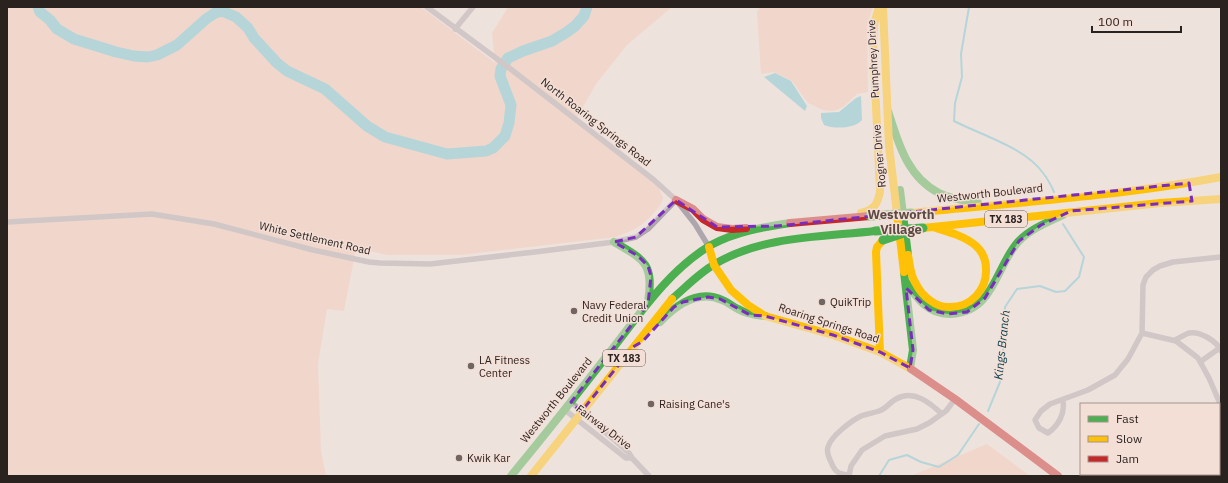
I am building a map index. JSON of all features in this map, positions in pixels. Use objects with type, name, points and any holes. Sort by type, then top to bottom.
[{"type":"main road","points":[[833,219],[872,211],[876,207],[879,200],[880,191],[873,41],[874,24],[879,7]]},
{"type":"main road","name":"Pumphrey Drive","points":[[883,7],[888,110]]},
{"type":"main road","points":[[888,110],[898,144],[908,166],[918,180],[934,191],[948,197],[968,202],[995,204]]},
{"type":"main road","name":"Rogner Drive","points":[[888,110],[908,255],[913,278],[921,292],[934,303],[948,308],[965,304],[979,294],[984,286],[986,278],[984,260],[975,245],[960,236],[932,227]]},
{"type":"main road","name":"Rogner Drive","points":[[888,110],[888,146],[906,282],[913,350],[910,368]]},
{"type":"main road","name":"Westworth Boulevard","points":[[531,476],[670,301],[689,283],[714,265],[740,253],[790,240],[875,231],[923,228],[1106,208],[1190,192],[1221,177]]},
{"type":"main road","name":"Westworth Boulevard","points":[[511,476],[648,304],[679,269],[709,247],[734,236],[755,229],[833,219],[1105,194],[1190,192],[1221,199]]},
{"type":"main road","points":[[1105,194],[1106,208]]},
{"type":"main road","points":[[676,200],[693,209],[703,219],[717,227],[732,229],[770,227]]},
{"type":"main road","points":[[906,282],[915,296],[929,310],[948,314],[967,312],[977,306],[985,298],[1010,253],[1028,233],[1041,225],[1071,212]]},
{"type":"main road","points":[[789,224],[790,240]]},
{"type":"main road","points":[[880,352],[877,247],[883,240],[923,228]]},
{"type":"main road","points":[[614,242],[638,256],[648,266],[651,276],[648,304]]},
{"type":"main road","name":"Roaring Springs Road","points":[[709,247],[714,265],[731,290],[748,305],[765,316],[832,335],[880,352],[910,368],[955,399],[1058,476]]},
{"type":"main road","points":[[633,347],[642,341],[674,307],[683,302],[694,299],[708,297],[720,299],[750,315],[765,316]]},
{"type":"street","name":"North Roaring Springs Road","points":[[427,7],[455,29],[500,60],[654,180],[676,200],[695,224],[709,247]]},
{"type":"street","points":[[455,29],[472,7]]},
{"type":"street","name":"White Settlement Road","points":[[7,222],[152,214],[214,224],[313,250],[380,263],[415,264],[447,262],[614,242],[636,237],[648,229],[676,200]]},
{"type":"street","points":[[1063,401],[1064,408],[1055,427],[1048,433],[1039,428],[1035,420],[1041,411],[1050,404],[1063,401],[1116,375],[1128,359],[1142,333],[1143,285],[1146,277],[1153,270],[1173,262],[1221,257]]},
{"type":"street","points":[[1142,333],[1175,340],[1198,358],[1219,403]]},
{"type":"street","points":[[1175,340],[1190,333],[1206,336],[1221,348],[1200,362]]},
{"type":"street","points":[[1218,398],[1221,390]]},
{"type":"street","points":[[942,414],[929,402],[919,397],[902,396],[884,408],[861,416],[850,423],[833,439],[828,447],[835,471],[849,476],[851,466],[862,450],[885,436],[917,428],[942,414],[946,411],[955,399]]},
{"type":"street","name":"Fairway Drive","points":[[568,406],[581,412],[629,453],[649,476]]},
{"type":"street","name":"Fairway Drive","points":[[568,406],[575,419],[626,458],[632,458]]},
{"type":"highlighted area","points":[[1189,183],[1192,201],[1071,211],[1041,225],[1019,241],[985,298],[967,312],[948,314],[929,310],[906,288],[913,350],[910,368],[880,352],[833,335],[765,316],[750,315],[720,299],[708,297],[683,302],[674,307],[643,341],[633,347],[581,412],[571,402],[648,304],[651,276],[648,266],[638,256],[614,242],[636,237],[676,200],[717,227],[777,226]]},
{"type":"shaded area","points":[[7,7],[421,7],[495,63],[492,33],[508,7],[672,7],[627,45],[596,84],[575,121],[658,186],[663,198],[653,214],[644,222],[632,231],[616,237],[461,255],[387,255],[356,248],[344,311],[327,309],[318,364],[321,451],[326,476],[7,476]]},
{"type":"shaded area","points":[[760,7],[873,7],[867,25],[868,92],[857,94],[843,107],[837,110],[823,110],[808,103],[792,81],[774,72],[761,74],[757,12]]},
{"type":"shaded area","points":[[987,444],[1030,476],[911,476]]},
{"type":"water","points":[[775,73],[791,81],[807,106],[805,111],[764,77]]},
{"type":"water","points":[[861,96],[862,120],[859,123],[849,127],[833,127],[824,125],[821,118],[821,113],[839,112],[856,98]]},
{"type":"waterway","points":[[38,7],[40,12],[50,20],[57,29],[74,39],[116,52],[148,57],[157,55],[177,45],[206,19],[215,13],[222,11],[236,17],[248,28],[254,38],[277,63],[287,71],[325,89],[367,126],[385,137],[447,154],[486,151],[493,148],[505,136],[509,123],[511,105],[500,76],[501,69],[508,58],[552,41],[567,32],[584,16],[587,7]]},
{"type":"waterway","name":"Kings Branch","points":[[969,7],[961,54],[962,77],[955,103],[954,121],[1026,156],[1043,173],[1054,192]]},
{"type":"waterway","name":"Kings Branch","points":[[988,411],[1000,382],[1004,341],[1005,307],[1017,289],[1040,286],[1056,292],[1065,291],[1079,277],[1084,257],[1063,224]]},
{"type":"waterway","name":"Kings Branch","points":[[879,476],[889,460],[907,455],[921,462],[939,467],[958,455],[979,424]]},
{"type":"traffic: fast","points":[[888,111],[905,158],[919,178],[939,193],[958,200],[978,203]]},
{"type":"traffic: fast","points":[[900,190],[908,255]]},
{"type":"traffic: fast","points":[[870,216],[911,213]]},
{"type":"traffic: fast","points":[[906,282],[919,300],[924,305],[936,312],[951,314],[965,311],[976,306],[985,297],[992,287],[1010,252],[1023,237],[1045,223],[1063,215]]},
{"type":"traffic: fast","points":[[511,476],[571,402],[641,311],[680,268],[695,256],[720,240],[749,231],[790,223]]},
{"type":"traffic: fast","points":[[875,231],[923,228]]},
{"type":"traffic: fast","points":[[672,299],[698,276],[715,264],[752,248],[793,239],[875,231]]},
{"type":"traffic: fast","points":[[883,240],[904,233]]},
{"type":"traffic: fast","points":[[614,242],[633,254],[645,264],[650,279],[648,302]]},
{"type":"traffic: fast","points":[[904,272],[913,350],[910,368]]},
{"type":"traffic: fast","points":[[660,322],[673,310],[688,300],[704,296],[722,300],[744,312],[765,316]]},
{"type":"traffic: slow","points":[[861,213],[875,206],[880,191],[873,41],[874,24],[879,7]]},
{"type":"traffic: slow","points":[[883,7],[889,146],[904,272]]},
{"type":"traffic: slow","points":[[911,213],[1105,194],[1183,184],[1221,177]]},
{"type":"traffic: slow","points":[[923,228],[1160,203],[1221,199]]},
{"type":"traffic: slow","points":[[908,255],[912,277],[922,293],[930,300],[940,306],[945,307],[958,306],[971,301],[981,290],[986,277],[985,262],[982,253],[975,245],[966,239],[936,228]]},
{"type":"traffic: slow","points":[[880,352],[876,252],[877,247],[883,240]]},
{"type":"traffic: slow","points":[[709,247],[714,265],[731,290],[748,305],[765,316],[833,335],[880,352],[911,369]]},
{"type":"traffic: slow","points":[[531,476],[672,299]]},
{"type":"traffic: jam","points":[[676,200],[693,209],[703,219],[717,227],[732,229],[746,228]]},
{"type":"traffic: jam","points":[[790,223],[870,216]]},
{"type":"traffic: jam","points":[[911,369],[955,399],[1058,476]]},
{"type":"place","name":"QuikTrip","points":[[822,302]]},
{"type":"place","name":"Navy Federal Credit Union","points":[[574,311]]},
{"type":"place","name":"LA Fitness Center","points":[[471,366]]},
{"type":"place","name":"Raising Cane's","points":[[651,404]]},
{"type":"place","name":"Kwik Kar","points":[[459,458]]},
{"type":"district","name":"Westworth Village","points":[[901,222]]}]
